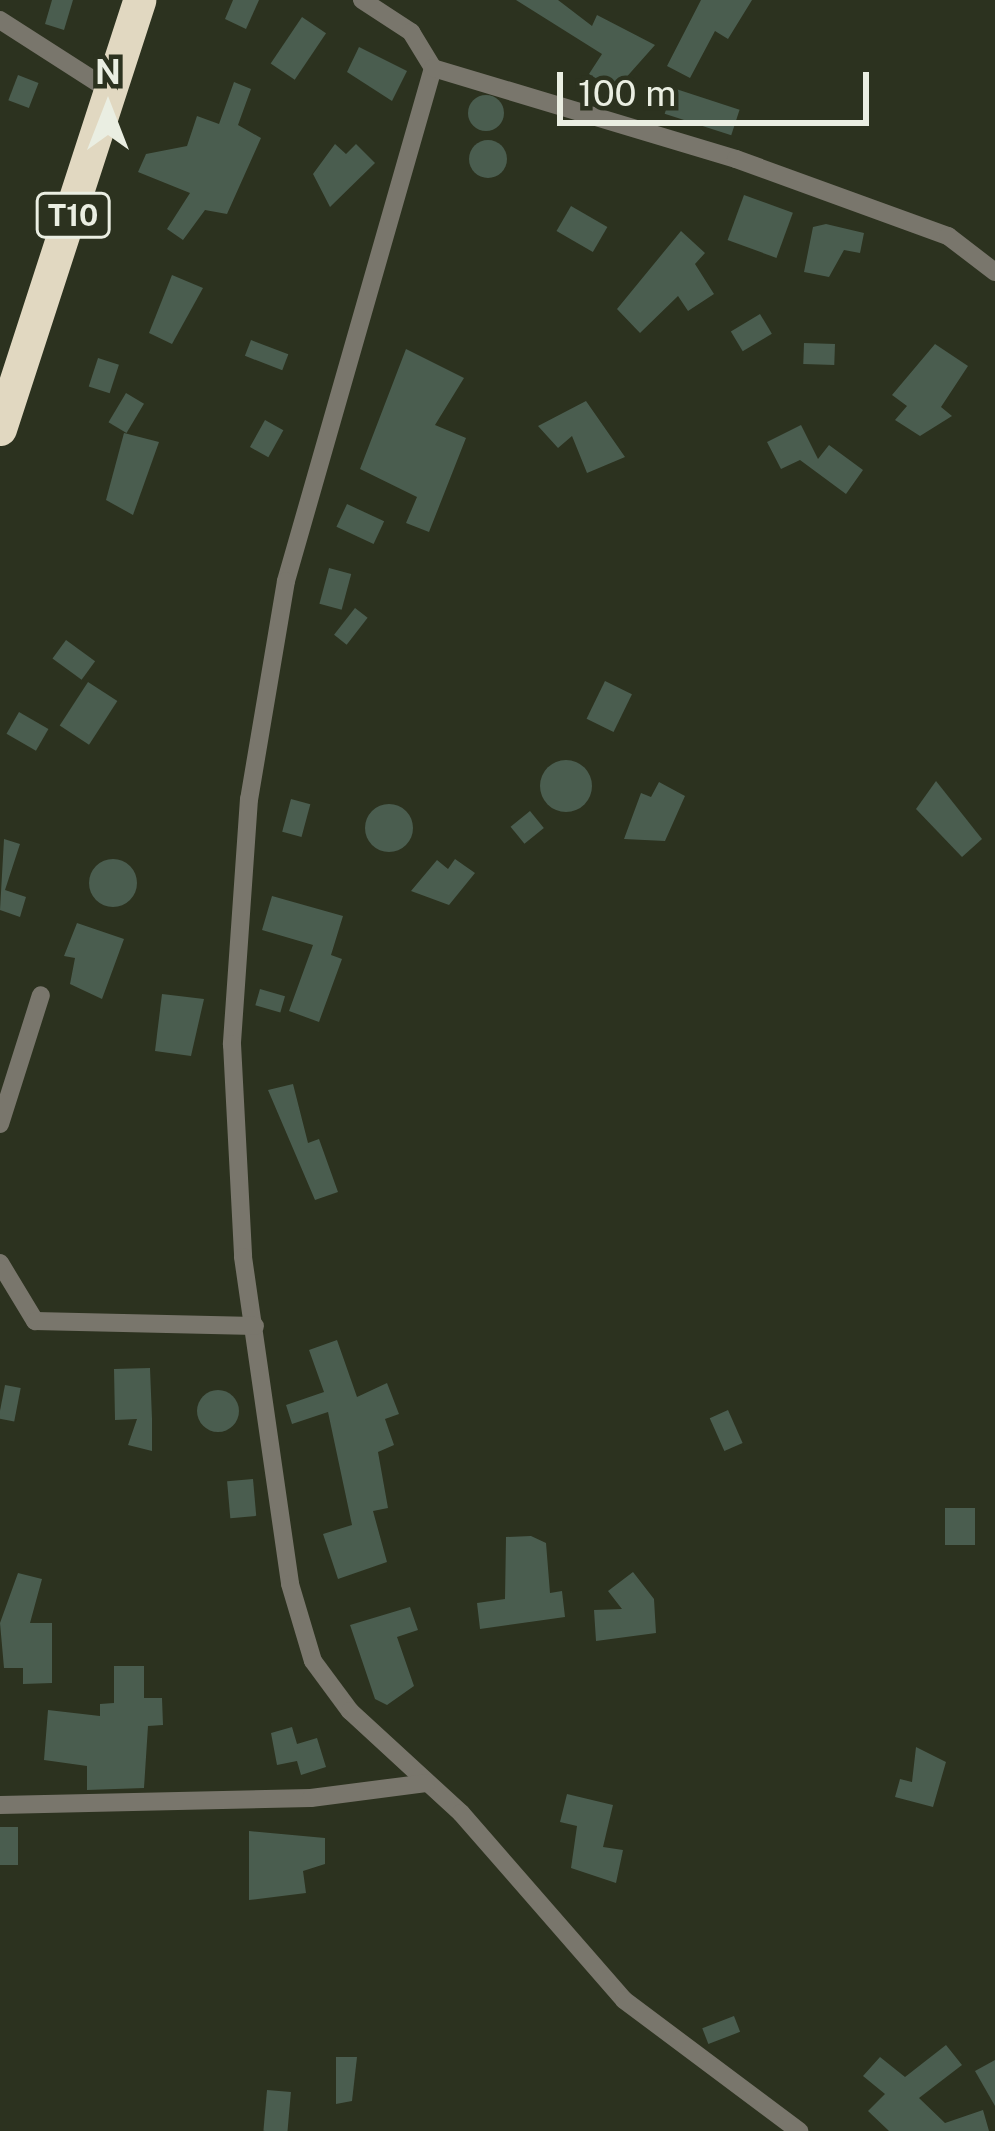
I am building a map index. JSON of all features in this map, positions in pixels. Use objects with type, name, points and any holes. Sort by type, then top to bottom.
[{"type":"highway","name":"T10","points":[[0,429],[139,0]]},
{"type":"street","points":[[362,0],[411,32],[433,68],[736,158],[948,236],[995,272]]},
{"type":"street","points":[[0,20],[112,93]]},
{"type":"street","points":[[433,68],[290,563],[252,772],[231,1120],[255,1326],[299,1625],[328,1686],[426,1783],[624,2000],[799,2131]]},
{"type":"street","points":[[0,1124],[41,995]]},
{"type":"street","points":[[0,1263],[35,1321],[255,1326]]},
{"type":"street","points":[[0,1805],[311,1798],[426,1783]]},
{"type":"building","points":[[52,0],[73,0],[64,30],[45,24]]},
{"type":"building","points":[[233,0],[259,0],[246,29],[225,19]]},
{"type":"building","points":[[516,0],[558,0],[592,26],[597,15],[655,45],[615,90],[589,74],[602,54]]},
{"type":"building","points":[[701,0],[752,0],[728,39],[715,31],[690,78],[667,66]]},
{"type":"building","points":[[302,17],[326,33],[295,80],[271,63]]},
{"type":"building","points":[[359,47],[407,71],[392,101],[347,72]]},
{"type":"building","points":[[18,75],[39,83],[29,108],[8,100]]},
{"type":"building","points":[[234,82],[251,89],[238,125],[261,138],[227,214],[205,210],[183,240],[167,229],[190,193],[138,172],[146,154],[187,146],[197,116],[219,124]]},
{"type":"building","points":[[673,88],[740,110],[731,135],[665,114]]},
{"type":"building","points":[[486,95],[498,101],[504,113],[498,125],[486,131],[474,125],[468,113],[474,101]]},
{"type":"building","points":[[488,140],[502,145],[507,159],[502,173],[488,178],[474,173],[469,159],[474,145]]},
{"type":"building","points":[[335,144],[346,154],[356,144],[375,163],[330,207],[313,174]]},
{"type":"building","points":[[744,195],[793,213],[776,258],[728,240]]},
{"type":"building","points":[[571,206],[607,227],[593,252],[556,231]]},
{"type":"building","points":[[826,224],[864,233],[860,253],[844,250],[829,277],[804,272],[813,227]]},
{"type":"building","points":[[681,231],[705,253],[695,264],[714,294],[688,311],[678,296],[640,333],[617,309]]},
{"type":"building","points":[[172,275],[203,288],[172,344],[149,333]]},
{"type":"building","points":[[760,314],[772,334],[743,351],[731,332]]},
{"type":"building","points":[[251,340],[288,354],[282,370],[245,356]]},
{"type":"building","points":[[804,343],[835,344],[834,365],[803,364]]},
{"type":"building","points":[[935,344],[968,366],[941,407],[952,416],[920,436],[895,420],[907,406],[892,395]]},
{"type":"building","points":[[406,349],[464,378],[435,425],[466,438],[429,532],[406,523],[417,497],[360,469]]},
{"type":"building","points":[[98,358],[119,365],[110,393],[89,387]]},
{"type":"building","points":[[126,393],[144,404],[126,433],[108,422]]},
{"type":"building","points":[[586,401],[625,457],[587,473],[572,436],[558,448],[538,426]]},
{"type":"building","points":[[265,420],[283,430],[268,457],[250,447]]},
{"type":"building","points":[[801,425],[818,459],[829,445],[863,470],[846,494],[800,460],[781,469],[767,442]]},
{"type":"building","points":[[124,433],[159,442],[133,515],[106,500]]},
{"type":"building","points":[[347,504],[384,521],[374,544],[336,527]]},
{"type":"building","points":[[329,568],[351,574],[342,610],[319,604]]},
{"type":"building","points":[[355,608],[368,618],[347,645],[334,635]]},
{"type":"building","points":[[66,640],[95,661],[82,680],[52,659]]},
{"type":"building","points":[[605,681],[632,694],[614,732],[587,719]]},
{"type":"building","points":[[88,682],[117,701],[89,745],[60,726]]},
{"type":"building","points":[[19,712],[48,729],[36,751],[6,734]]},
{"type":"building","points":[[566,760],[584,768],[592,786],[584,804],[566,812],[548,804],[540,786],[548,768]]},
{"type":"building","points":[[936,781],[982,839],[962,857],[916,809]]},
{"type":"building","points":[[659,782],[685,796],[665,841],[624,839],[641,793],[651,797]]},
{"type":"building","points":[[291,799],[310,804],[302,837],[282,832]]},
{"type":"building","points":[[389,804],[406,811],[413,828],[406,845],[389,852],[372,845],[365,828],[372,811]]},
{"type":"building","points":[[530,811],[544,828],[524,844],[511,827]]},
{"type":"building","points":[[4,839],[20,844],[5,890],[26,897],[20,917],[0,910]]},
{"type":"building","points":[[113,859],[130,866],[137,883],[130,900],[113,907],[96,900],[89,883],[96,866]]},
{"type":"building","points":[[455,859],[475,873],[449,905],[411,891],[437,860],[448,869]]},
{"type":"building","points":[[272,896],[343,916],[331,955],[342,959],[319,1022],[289,1011],[313,945],[262,930]]},
{"type":"building","points":[[77,923],[124,939],[102,999],[70,984],[75,958],[64,956]]},
{"type":"building","points":[[260,989],[285,996],[280,1013],[255,1005]]},
{"type":"building","points":[[162,994],[204,999],[191,1056],[155,1051]]},
{"type":"building","points":[[293,1084],[308,1143],[319,1139],[338,1192],[315,1200],[268,1090]]},
{"type":"building","points":[[337,1340],[357,1397],[387,1383],[399,1414],[385,1419],[394,1445],[378,1452],[388,1508],[373,1511],[387,1562],[338,1579],[323,1534],[352,1525],[328,1412],[292,1424],[286,1405],[324,1392],[309,1350]]},
{"type":"building","points":[[150,1368],[152,1451],[128,1445],[137,1419],[115,1420],[114,1369]]},
{"type":"building","points":[[5,1385],[21,1388],[14,1421],[0,1419]]},
{"type":"building","points":[[218,1390],[233,1396],[239,1411],[233,1426],[218,1432],[203,1426],[197,1411],[203,1396]]},
{"type":"building","points":[[728,1410],[743,1443],[724,1451],[710,1418]]},
{"type":"building","points":[[253,1479],[256,1516],[230,1518],[227,1481]]},
{"type":"building","points":[[945,1508],[975,1508],[975,1545],[945,1545]]},
{"type":"building","points":[[531,1536],[546,1543],[550,1593],[562,1591],[565,1617],[480,1629],[477,1603],[505,1599],[506,1537]]},
{"type":"building","points":[[633,1572],[654,1599],[656,1633],[596,1641],[594,1610],[622,1609],[608,1591]]},
{"type":"building","points":[[18,1573],[42,1579],[30,1623],[52,1623],[52,1683],[23,1684],[23,1668],[4,1668],[0,1623]]},
{"type":"building","points":[[410,1607],[418,1630],[397,1637],[414,1686],[387,1705],[375,1699],[350,1625]]},
{"type":"building","points":[[114,1666],[144,1666],[144,1698],[162,1698],[163,1725],[148,1726],[144,1788],[87,1790],[87,1766],[44,1760],[48,1710],[100,1716],[100,1704],[114,1703]]},
{"type":"building","points":[[292,1727],[297,1744],[317,1738],[326,1767],[301,1775],[297,1761],[277,1765],[271,1733]]},
{"type":"building","points":[[916,1747],[946,1762],[933,1807],[895,1797],[900,1779],[912,1782]]},
{"type":"building","points":[[567,1794],[613,1805],[603,1847],[623,1850],[616,1883],[571,1868],[577,1826],[560,1822]]},
{"type":"building","points":[[0,1827],[18,1827],[18,1865],[0,1865]]},
{"type":"building","points":[[249,1831],[325,1838],[325,1864],[303,1871],[306,1893],[249,1900]]},
{"type":"building","points":[[734,2016],[740,2032],[708,2044],[702,2028]]},
{"type":"building","points":[[946,2045],[962,2065],[919,2098],[945,2123],[983,2110],[989,2131],[889,2131],[868,2111],[885,2094],[863,2076],[880,2057],[905,2077]]},
{"type":"building","points":[[336,2057],[357,2057],[352,2101],[336,2104]]},
{"type":"building","points":[[995,2060],[995,2106],[975,2071]]},
{"type":"building","points":[[267,2090],[291,2092],[288,2131],[263,2131]]}]
